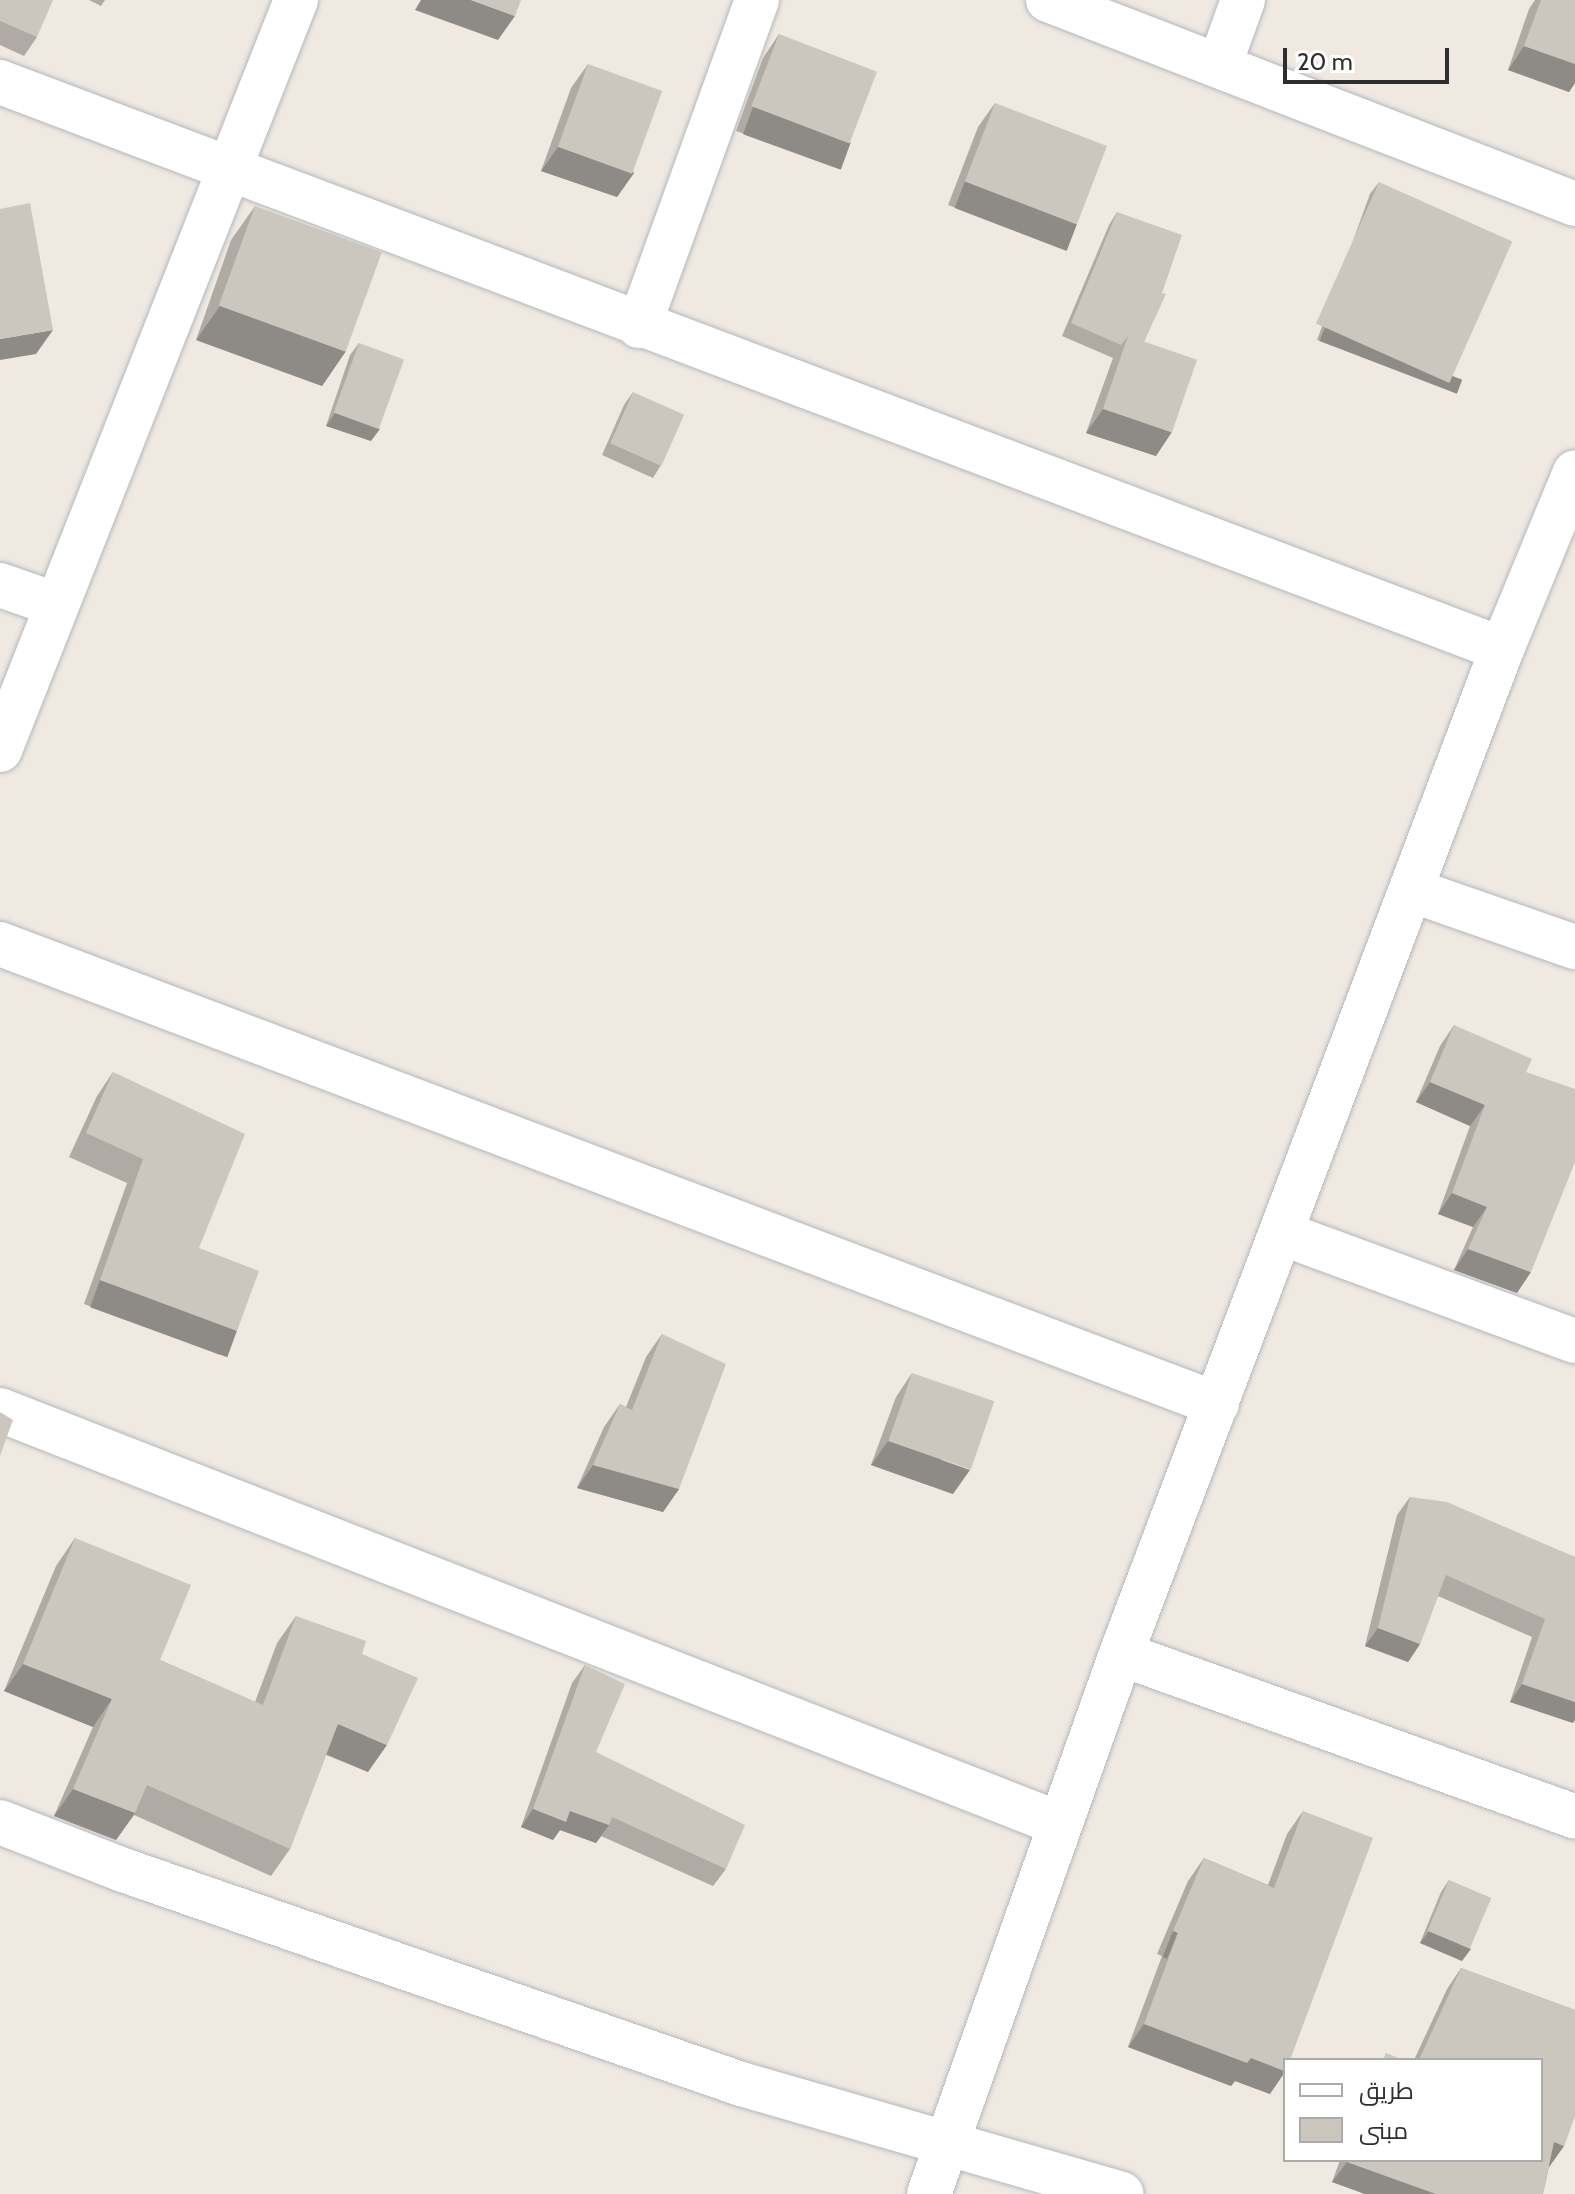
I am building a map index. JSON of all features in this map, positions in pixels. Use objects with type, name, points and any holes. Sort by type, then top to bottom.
[{"type":"street","points":[[0,750],[296,0]]},
{"type":"street","points":[[639,326],[757,0]]},
{"type":"street","points":[[1048,0],[1220,64],[1575,204]]},
{"type":"street","points":[[1220,64],[1243,0]]},
{"type":"street","points":[[0,82],[639,326],[1502,649]]},
{"type":"street","points":[[929,2194],[1121,1654],[1502,649],[1560,563],[1575,472]]},
{"type":"street","points":[[0,585],[57,605]]},
{"type":"street","points":[[1411,890],[1575,947]]},
{"type":"street","points":[[0,944],[1217,1404]]},
{"type":"street","points":[[1281,1233],[1575,1341]]},
{"type":"street","points":[[0,1410],[1060,1824]]},
{"type":"street","points":[[1121,1654],[1575,1817]]},
{"type":"street","points":[[0,1822],[138,1876],[741,2084],[948,2140],[1121,2194]]},
{"type":"building","points":[[0,0],[53,0],[37,37],[0,21]]},
{"type":"building","points":[[471,0],[521,0],[515,16]]},
{"type":"building","points":[[1541,0],[1575,0],[1575,64],[1524,46]]},
{"type":"building","points":[[779,34],[877,72],[849,144],[751,106]]},
{"type":"building","points":[[588,64],[662,91],[632,174],[558,147]]},
{"type":"building","points":[[995,103],[1107,146],[1077,224],[965,181]]},
{"type":"building","points":[[1379,182],[1512,241],[1449,383],[1316,324]]},
{"type":"building","points":[[30,203],[53,330],[0,339],[0,209]]},
{"type":"building","points":[[255,206],[382,252],[346,352],[219,306]]},
{"type":"building","points":[[1117,212],[1182,235],[1162,293],[1166,294],[1144,342],[1128,336],[1121,345],[1071,323]]},
{"type":"building","points":[[1128,336],[1197,360],[1172,433],[1103,409]]},
{"type":"building","points":[[359,343],[404,359],[379,429],[334,413]]},
{"type":"building","points":[[633,392],[684,415],[661,466],[610,443]]},
{"type":"building","points":[[1454,1025],[1532,1059],[1526,1072],[1575,1089],[1575,1162],[1531,1272],[1468,1249],[1487,1207],[1452,1193],[1485,1105],[1430,1082]]},
{"type":"building","points":[[113,1072],[245,1134],[199,1248],[259,1271],[237,1331],[100,1280],[143,1159],[86,1133]]},
{"type":"building","points":[[662,1334],[726,1364],[679,1489],[593,1465],[620,1404],[632,1410]]},
{"type":"building","points":[[912,1373],[994,1401],[971,1469],[889,1441]]},
{"type":"building","points":[[0,1412],[13,1420],[0,1456]]},
{"type":"building","points":[[1410,1497],[1447,1502],[1575,1557],[1575,1702],[1522,1684],[1545,1619],[1446,1575],[1420,1644],[1378,1628]]},
{"type":"building","points":[[75,1538],[191,1585],[160,1660],[263,1705],[296,1616],[366,1641],[362,1654],[418,1678],[387,1745],[338,1724],[290,1849],[147,1785],[135,1813],[73,1789],[112,1699],[23,1664]]},
{"type":"building","points":[[585,1665],[625,1684],[596,1752],[745,1825],[726,1869],[612,1817],[609,1825],[570,1811],[566,1822],[533,1809]]},
{"type":"building","points":[[1303,1811],[1373,1838],[1291,2058],[1283,2058],[1283,2070],[1251,2058],[1247,2063],[1144,2024],[1178,1933],[1173,1931],[1204,1858],[1274,1888]]},
{"type":"building","points":[[1449,1880],[1491,1898],[1470,1949],[1428,1931]]},
{"type":"building","points":[[1461,1968],[1575,2010],[1575,2115],[1564,2146],[1554,2142],[1543,2194],[1436,2194],[1347,2162],[1543,2162],[1543,2058],[1420,2058]]}]
